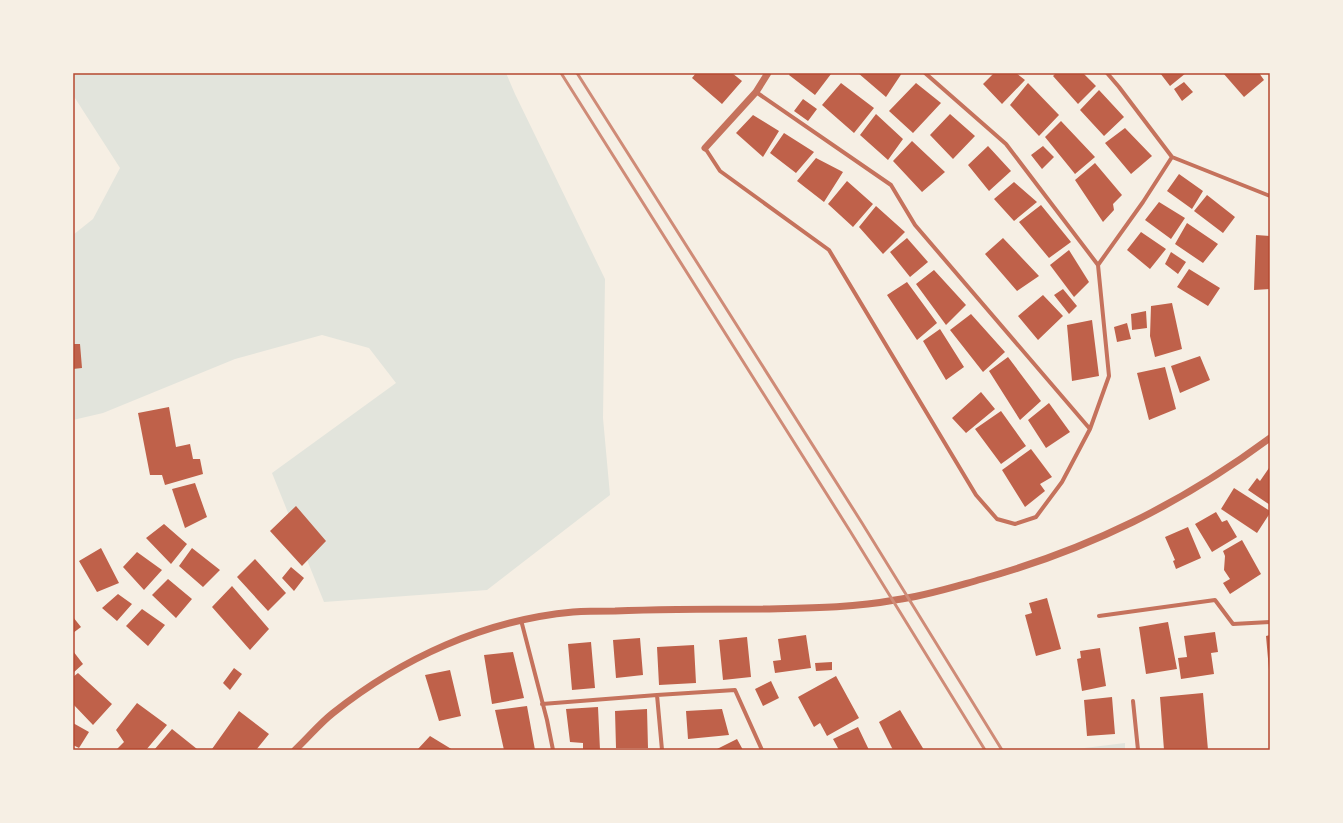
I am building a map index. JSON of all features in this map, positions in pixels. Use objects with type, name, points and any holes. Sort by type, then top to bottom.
[{"type":"street","points":[[768,73],[756,92],[705,148],[720,171],[829,250],[976,495],[997,519],[1016,524],[1036,517],[1062,482],[1090,429],[1109,376],[1098,265],[1006,144],[925,73]]},
{"type":"street","points":[[1106,73],[1120,87],[1172,157],[1270,196]]},
{"type":"street","points":[[756,92],[891,185],[916,225],[1090,429]]},
{"type":"street","points":[[1098,265],[1143,202],[1172,157]]},
{"type":"street","points":[[295,750],[331,714],[386,675],[431,651],[490,628],[521,620],[572,612],[846,606],[895,600],[940,591],[1043,560],[1108,534],[1149,515],[1195,489],[1242,459],[1270,438]]},
{"type":"street","points":[[1099,616],[1214,600],[1233,624],[1270,622]]},
{"type":"street","points":[[521,620],[553,750]]},
{"type":"street","points":[[542,704],[735,690],[762,750]]},
{"type":"street","points":[[656,695],[662,750]]},
{"type":"street","points":[[1133,701],[1138,750]]},
{"type":"shaded area","points":[[73,73],[506,73],[605,279],[603,418],[610,495],[487,590],[324,602],[272,473],[396,383],[369,348],[322,335],[235,359],[103,413],[73,420],[73,235],[93,219],[120,168],[73,95]]},
{"type":"shaded area","points":[[1125,743],[1125,750],[1068,750]]},
{"type":"building","points":[[696,73],[732,73],[742,81],[722,104],[692,78]]},
{"type":"building","points":[[790,73],[831,74],[815,95],[789,75]]},
{"type":"building","points":[[858,73],[902,73],[886,97]]},
{"type":"building","points":[[994,73],[1016,73],[1025,80],[1002,104],[983,84]]},
{"type":"building","points":[[1056,73],[1083,73],[1096,86],[1078,104],[1053,76]]},
{"type":"building","points":[[1160,73],[1186,73],[1170,86]]},
{"type":"building","points":[[1223,73],[1259,73],[1264,80],[1244,97]]},
{"type":"building","points":[[1184,82],[1193,92],[1182,101],[1174,89]]},
{"type":"building","points":[[841,83],[874,108],[854,133],[822,105]]},
{"type":"building","points":[[916,83],[941,103],[913,133],[889,111]]},
{"type":"building","points":[[1028,83],[1059,115],[1039,136],[1010,105]]},
{"type":"building","points":[[1099,90],[1124,117],[1104,136],[1080,110]]},
{"type":"building","points":[[803,99],[817,109],[808,121],[794,111]]},
{"type":"building","points":[[876,114],[903,139],[888,160],[860,135]]},
{"type":"building","points":[[950,114],[975,136],[953,159],[930,135]]},
{"type":"building","points":[[753,115],[779,131],[763,157],[736,133]]},
{"type":"building","points":[[1061,121],[1095,157],[1075,174],[1045,137]]},
{"type":"building","points":[[1125,128],[1152,156],[1131,174],[1105,143]]},
{"type":"building","points":[[784,133],[814,152],[796,173],[770,153]]},
{"type":"building","points":[[912,141],[945,172],[922,192],[893,161]]},
{"type":"building","points":[[988,146],[1011,171],[989,191],[968,165]]},
{"type":"building","points":[[1043,146],[1054,157],[1042,169],[1031,155]]},
{"type":"building","points":[[816,158],[843,172],[824,202],[797,181]]},
{"type":"building","points":[[1095,163],[1122,195],[1113,204],[1114,210],[1103,222],[1075,180]]},
{"type":"building","points":[[1179,174],[1203,191],[1192,209],[1167,191]]},
{"type":"building","points":[[847,181],[873,204],[853,227],[828,204]]},
{"type":"building","points":[[1014,182],[1037,202],[1014,221],[994,199]]},
{"type":"building","points":[[1207,195],[1235,217],[1223,233],[1194,211]]},
{"type":"building","points":[[1159,202],[1185,218],[1171,239],[1145,220]]},
{"type":"building","points":[[1041,205],[1071,242],[1049,258],[1019,222]]},
{"type":"building","points":[[876,206],[905,232],[883,254],[859,227]]},
{"type":"building","points":[[1187,223],[1218,244],[1203,263],[1175,244]]},
{"type":"building","points":[[1141,232],[1166,249],[1150,269],[1127,250]]},
{"type":"building","points":[[1256,235],[1270,236],[1270,289],[1254,290]]},
{"type":"building","points":[[907,238],[928,262],[910,277],[890,252]]},
{"type":"building","points":[[1003,238],[1039,276],[1017,291],[985,254]]},
{"type":"building","points":[[1069,250],[1089,282],[1074,297],[1050,265]]},
{"type":"building","points":[[1171,252],[1186,262],[1178,274],[1165,264]]},
{"type":"building","points":[[1189,269],[1220,288],[1208,306],[1177,287]]},
{"type":"building","points":[[934,270],[966,305],[946,325],[916,284]]},
{"type":"building","points":[[907,282],[937,323],[917,340],[887,295]]},
{"type":"building","points":[[1063,289],[1077,306],[1069,314],[1054,295]]},
{"type":"building","points":[[1043,295],[1063,316],[1038,340],[1018,316]]},
{"type":"building","points":[[1172,303],[1182,349],[1155,357],[1150,336],[1151,306]]},
{"type":"building","points":[[1146,311],[1147,328],[1132,330],[1131,314]]},
{"type":"building","points":[[971,314],[1005,352],[983,372],[950,330]]},
{"type":"building","points":[[1092,320],[1099,376],[1072,381],[1067,325]]},
{"type":"building","points":[[1127,323],[1131,339],[1117,342],[1114,327]]},
{"type":"building","points":[[940,329],[964,367],[946,380],[923,341]]},
{"type":"building","points":[[73,344],[80,344],[82,368],[73,369]]},
{"type":"building","points":[[1200,356],[1210,380],[1180,393],[1171,366]]},
{"type":"building","points":[[1008,357],[1041,401],[1020,420],[989,371]]},
{"type":"building","points":[[1165,367],[1176,409],[1149,420],[1137,373]]},
{"type":"building","points":[[981,392],[995,409],[966,433],[952,418]]},
{"type":"building","points":[[1049,403],[1070,432],[1046,448],[1028,420]]},
{"type":"building","points":[[169,407],[176,447],[190,444],[193,459],[200,459],[203,474],[165,485],[162,475],[150,475],[138,413]]},
{"type":"building","points":[[1001,411],[1026,446],[1001,464],[975,429]]},
{"type":"building","points":[[1031,449],[1052,477],[1040,484],[1045,491],[1025,507],[1002,470]]},
{"type":"building","points":[[1269,468],[1270,505],[1248,490],[1257,478],[1260,481]]},
{"type":"building","points":[[195,483],[207,517],[185,528],[172,489]]},
{"type":"building","points":[[1234,488],[1270,511],[1257,533],[1221,509]]},
{"type":"building","points":[[296,506],[326,541],[302,566],[270,531]]},
{"type":"building","points":[[1216,512],[1222,522],[1227,520],[1237,537],[1212,552],[1195,524]]},
{"type":"building","points":[[164,524],[187,544],[171,564],[146,538]]},
{"type":"building","points":[[1188,527],[1201,558],[1176,569],[1173,561],[1175,560],[1165,537]]},
{"type":"building","points":[[1242,540],[1261,574],[1230,594],[1223,583],[1230,579],[1224,570],[1225,556],[1223,551]]},
{"type":"building","points":[[101,548],[119,583],[97,592],[79,561]]},
{"type":"building","points":[[192,548],[220,570],[203,587],[179,566]]},
{"type":"building","points":[[137,552],[162,570],[144,590],[123,567]]},
{"type":"building","points":[[255,559],[286,593],[268,611],[237,577]]},
{"type":"building","points":[[291,567],[304,578],[294,591],[282,578]]},
{"type":"building","points":[[168,579],[192,599],[176,618],[152,595]]},
{"type":"building","points":[[232,586],[269,629],[250,650],[212,607]]},
{"type":"building","points":[[118,594],[132,604],[117,621],[102,608]]},
{"type":"building","points":[[1047,598],[1061,649],[1036,656],[1025,615],[1032,613],[1029,603]]},
{"type":"building","points":[[142,609],[165,625],[148,646],[126,626]]},
{"type":"building","points":[[73,617],[81,627],[73,633]]},
{"type":"building","points":[[1168,622],[1177,669],[1146,674],[1139,627]]},
{"type":"building","points":[[1215,632],[1218,652],[1211,653],[1214,674],[1181,679],[1178,658],[1187,657],[1184,636]]},
{"type":"building","points":[[806,635],[811,668],[775,673],[773,661],[781,660],[778,639]]},
{"type":"building","points":[[1270,635],[1270,670],[1269,670],[1266,636]]},
{"type":"building","points":[[747,637],[751,677],[723,680],[719,640]]},
{"type":"building","points":[[640,638],[643,675],[616,678],[613,640]]},
{"type":"building","points":[[591,642],[595,688],[572,690],[568,644]]},
{"type":"building","points":[[694,645],[696,683],[659,685],[657,647]]},
{"type":"building","points":[[1100,648],[1106,686],[1082,691],[1077,659],[1081,658],[1080,651]]},
{"type":"building","points":[[73,651],[83,664],[73,673]]},
{"type":"building","points":[[513,652],[524,698],[492,704],[484,655]]},
{"type":"building","points":[[832,662],[832,670],[816,671],[815,663]]},
{"type":"building","points":[[234,668],[242,674],[230,690],[223,683]]},
{"type":"building","points":[[450,670],[461,716],[439,721],[425,675]]},
{"type":"building","points":[[78,673],[112,704],[93,725],[73,704],[73,677]]},
{"type":"building","points":[[836,676],[859,718],[827,736],[820,723],[814,727],[798,697]]},
{"type":"building","points":[[771,681],[779,698],[763,706],[755,689]]},
{"type":"building","points":[[1203,693],[1208,750],[1164,750],[1160,697]]},
{"type":"building","points":[[1112,697],[1115,734],[1087,736],[1084,700]]},
{"type":"building","points":[[137,703],[167,725],[146,750],[116,750],[124,742],[116,730]]},
{"type":"building","points":[[527,706],[535,750],[504,750],[495,710]]},
{"type":"building","points":[[598,707],[600,750],[583,750],[583,743],[570,742],[566,709]]},
{"type":"building","points":[[647,709],[648,748],[616,748],[615,711]]},
{"type":"building","points":[[722,709],[729,735],[688,739],[686,711]]},
{"type":"building","points":[[900,710],[924,750],[893,750],[879,722]]},
{"type":"building","points":[[239,711],[269,734],[256,750],[213,750],[212,749]]},
{"type":"building","points":[[73,723],[89,732],[79,748],[73,745]]},
{"type":"building","points":[[858,727],[869,750],[839,750],[833,739]]},
{"type":"building","points":[[172,729],[197,749],[154,750]]},
{"type":"building","points":[[430,736],[453,750],[417,750]]},
{"type":"building","points":[[737,739],[743,750],[715,750]]},
{"type":"railway","points":[[561,73],[850,531],[985,750]]},
{"type":"railway","points":[[577,73],[862,523],[1002,750]]}]
